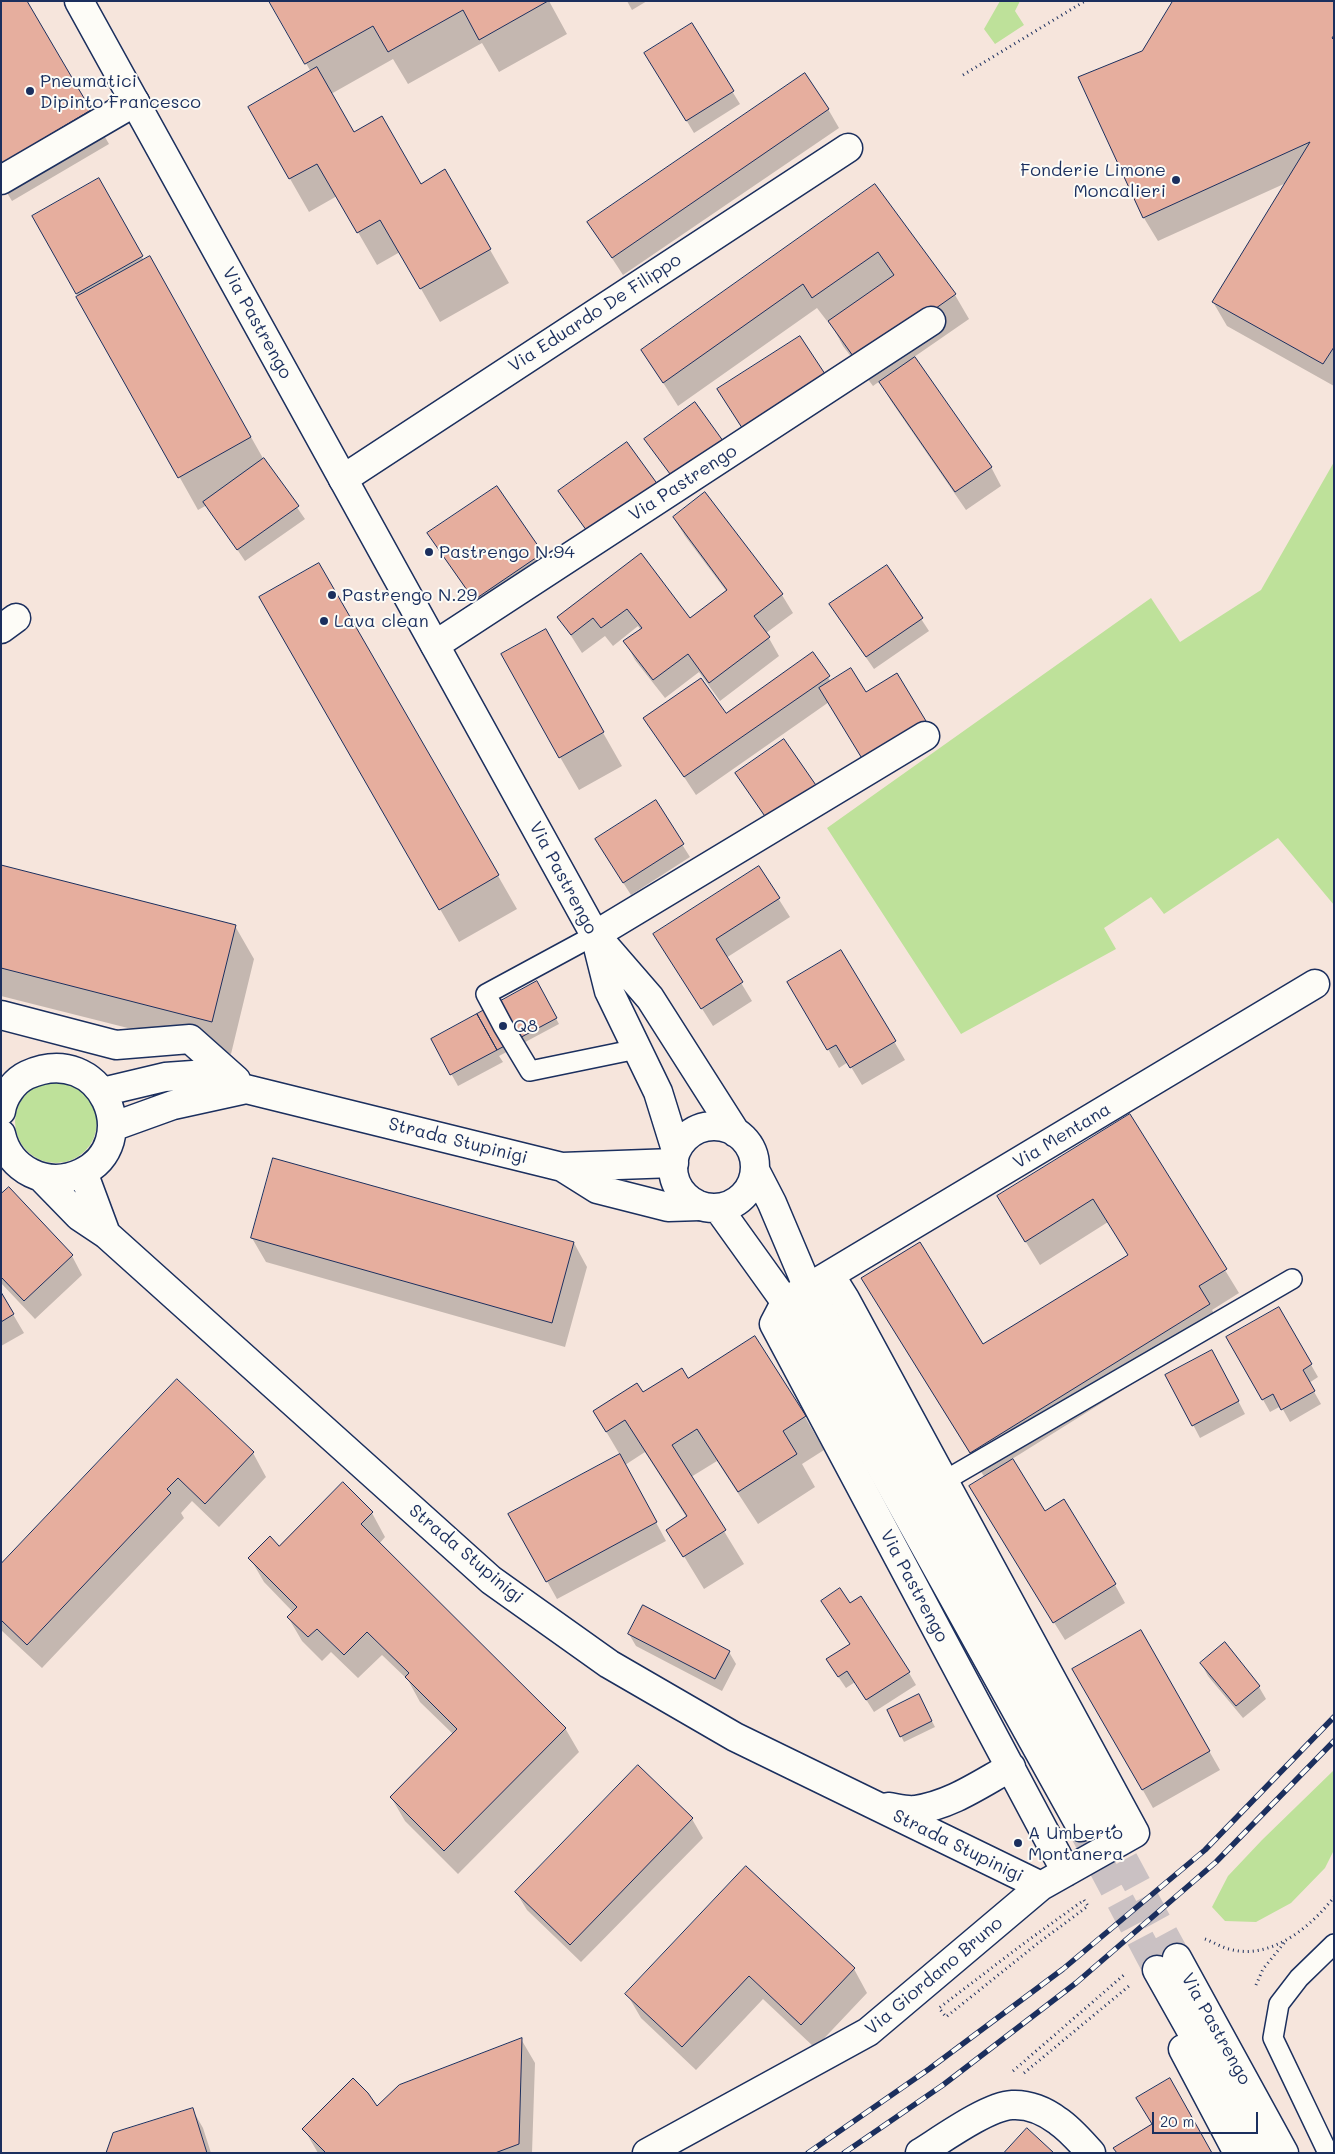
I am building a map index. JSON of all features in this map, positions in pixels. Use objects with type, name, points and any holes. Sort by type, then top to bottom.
[{"type":"street","name":"Via Pastrengo","points":[[79,1],[595,935],[609,991],[658,1092],[675,1157]]},
{"type":"street","points":[[1,180],[135,102]]},
{"type":"street","name":"Via Eduardo De Filippo","points":[[343,479],[848,148]]},
{"type":"street","name":"Via Pastrengo","points":[[435,645],[932,321]]},
{"type":"street","points":[[736,1132],[650,998],[595,935],[925,736]]},
{"type":"street","name":"Via Mentana","points":[[808,1288],[1315,984]]},
{"type":"street","name":"Strada Stupinigi","points":[[1,1015],[116,1045],[190,1039],[246,1089]]},
{"type":"street","points":[[5,1094],[24,1076],[40,1069],[58,1067],[75,1071],[90,1079],[102,1092],[111,1114],[112,1127],[104,1153],[83,1172],[59,1179],[23,1176]]},
{"type":"street","name":"Strada Stupinigi","points":[[102,1092],[165,1077],[207,1074],[246,1089],[562,1167],[675,1157]]},
{"type":"street","name":"Strada Stupinigi","points":[[112,1127],[173,1105],[246,1089]]},
{"type":"street","points":[[562,1167],[597,1189],[668,1207],[709,1207],[729,1206],[747,1192],[756,1172],[753,1154],[744,1138],[724,1127],[709,1126],[696,1130],[685,1139],[675,1157],[676,1184],[683,1194],[709,1207]]},
{"type":"street","name":"Strada Stupinigi","points":[[2,1141],[23,1176],[106,1234],[491,1580],[609,1664],[735,1737],[1041,1886]]},
{"type":"street","name":"Strada Stupinigi","points":[[83,1172],[106,1234]]},
{"type":"street","name":"Via Pastrengo","points":[[756,1172],[772,1203],[808,1288],[807,1334],[1091,1823]]},
{"type":"street","name":"Via Pastrengo","points":[[709,1207],[808,1288],[845,1299],[1135,1833]]},
{"type":"street","name":"Via Pastrengo","points":[[808,1288],[774,1324],[1066,1872]]},
{"type":"street","name":"Strada Stupinigi","points":[[874,1806],[913,1810],[940,1805],[1011,1767]]},
{"type":"street","name":"Via Giordano Bruno","points":[[647,2153],[868,2032],[1041,1886],[1135,1833]]},
{"type":"street","name":"Via Pastrengo","points":[[1260,2153],[1167,1964],[1284,2153]]},
{"type":"street","points":[[1183,2049],[1238,2153]]},
{"type":"street","points":[[920,2153],[978,2117],[1009,2105],[1024,2105],[1043,2112],[1059,2121],[1091,2153]]},
{"type":"lane","points":[[595,935],[486,994],[530,1071],[637,1049]]},
{"type":"lane","points":[[944,1481],[1292,1279]]},
{"type":"lane","points":[[1328,2153],[1273,2038],[1280,2004],[1299,1978],[1334,1944]]},
{"type":"path","points":[[963,75],[1085,1]]},
{"type":"path","points":[[1204,1938],[1231,1950],[1255,1951],[1285,1942],[1321,1914],[1334,1897]]},
{"type":"path","points":[[1084,1900],[1088,1906],[946,2017],[938,2008],[1084,1900]]},
{"type":"path","points":[[1023,2073],[1130,1985]]},
{"type":"green space","points":[[1000,1],[1020,1],[1015,11],[1024,25],[995,44],[984,29]]},
{"type":"green space","points":[[1334,462],[1334,905],[1278,838],[1164,914],[1151,897],[1104,928],[1116,949],[961,1034],[827,828],[1151,598],[1180,642],[1261,590]]},
{"type":"green space","points":[[56,1081],[72,1085],[85,1093],[93,1106],[97,1122],[93,1138],[85,1151],[72,1159],[56,1163],[40,1159],[27,1151],[19,1138],[15,1122],[19,1106],[27,1093],[40,1085]]},
{"type":"green space","points":[[1334,1770],[1334,1850],[1325,1868],[1291,1903],[1256,1922],[1225,1921],[1212,1907],[1228,1876]]},
{"type":"building","points":[[1,1],[27,1],[91,110],[1,164]]},
{"type":"building","points":[[269,1],[548,1],[479,40],[463,10],[388,52],[373,26],[305,64]]},
{"type":"building","name":"Fonderie Limone Moncalieri","points":[[1173,1],[1334,1],[1334,35],[1332,38],[1334,40],[1334,347],[1323,364],[1212,302],[1310,142],[1143,218],[1078,77],[1142,51]]},
{"type":"building","points":[[692,23],[734,91],[686,121],[644,53]]},
{"type":"building","points":[[317,67],[354,132],[382,116],[421,184],[445,169],[491,249],[420,289],[380,220],[357,233],[317,164],[289,179],[248,107]]},
{"type":"building","points":[[805,73],[829,109],[612,258],[587,222]]},
{"type":"building","points":[[99,178],[143,256],[76,294],[32,216]]},
{"type":"building","points":[[875,184],[956,294],[858,363],[828,321],[894,275],[878,252],[812,298],[803,284],[663,383],[641,350]]},
{"type":"building","points":[[150,256],[251,437],[178,478],[76,297]]},
{"type":"building","points":[[800,336],[829,380],[746,434],[717,389]]},
{"type":"building","points":[[915,357],[992,467],[955,492],[879,382]]},
{"type":"building","points":[[695,402],[726,445],[676,482],[644,439]]},
{"type":"building","points":[[627,442],[661,489],[592,538],[558,491]]},
{"type":"building","points":[[264,458],[299,506],[237,550],[203,502]]},
{"type":"building","points":[[497,486],[543,553],[474,600],[427,533]]},
{"type":"building","points":[[705,492],[783,594],[754,616],[770,637],[709,683],[688,654],[653,680],[623,641],[642,628],[627,609],[601,628],[593,618],[571,635],[557,617],[641,553],[690,618],[727,590],[673,517]]},
{"type":"building","points":[[319,563],[499,875],[439,910],[259,597]]},
{"type":"building","points":[[887,565],[923,618],[866,657],[829,604]]},
{"type":"building","points":[[546,629],[604,732],[559,758],[501,654]]},
{"type":"building","points":[[813,652],[830,676],[684,777],[643,718],[701,678],[726,713]]},
{"type":"building","points":[[851,668],[866,692],[897,673],[929,726],[866,765],[819,688]]},
{"type":"building","points":[[784,739],[820,791],[771,825],[735,773]]},
{"type":"building","points":[[656,800],[684,844],[623,883],[595,839]]},
{"type":"building","points":[[1,865],[236,925],[212,1022],[1,968]]},
{"type":"building","points":[[759,866],[780,898],[716,939],[743,982],[701,1009],[653,934]]},
{"type":"building","points":[[841,950],[896,1041],[850,1068],[836,1045],[827,1050],[787,982]]},
{"type":"building","points":[[537,981],[557,1018],[497,1050],[477,1014]]},
{"type":"building","points":[[477,1014],[497,1050],[450,1075],[431,1039]]},
{"type":"building","points":[[1130,1114],[1227,1269],[1199,1286],[1210,1304],[970,1453],[861,1278],[920,1242],[983,1344],[1128,1255],[1093,1199],[1025,1242],[997,1196]]},
{"type":"building","points":[[273,1158],[574,1242],[552,1323],[251,1238]]},
{"type":"building","points":[[9,1187],[73,1255],[24,1301],[1,1277],[1,1194]]},
{"type":"building","points":[[1,1292],[14,1314],[1,1322]]},
{"type":"building","points":[[1279,1307],[1312,1364],[1303,1370],[1315,1391],[1281,1410],[1273,1394],[1262,1400],[1226,1337]]},
{"type":"building","points":[[755,1336],[806,1416],[783,1431],[797,1454],[738,1492],[697,1429],[672,1445],[726,1530],[683,1557],[666,1530],[687,1516],[625,1420],[606,1432],[593,1411],[637,1383],[643,1392],[682,1368],[688,1378]]},
{"type":"building","points":[[1212,1350],[1239,1401],[1192,1426],[1165,1375]]},
{"type":"building","points":[[177,1379],[254,1452],[205,1504],[178,1478],[167,1489],[171,1493],[27,1645],[1,1620],[1,1564]]},
{"type":"building","points":[[620,1454],[657,1522],[546,1582],[508,1514]]},
{"type":"building","points":[[1013,1459],[1045,1511],[1064,1499],[1116,1584],[1053,1623],[969,1486]]},
{"type":"building","points":[[343,1482],[373,1512],[361,1524],[566,1728],[444,1851],[390,1797],[457,1729],[405,1677],[409,1673],[367,1632],[344,1655],[317,1629],[308,1637],[287,1617],[297,1607],[248,1558],[270,1536],[279,1546]]},
{"type":"building","points":[[840,1588],[850,1603],[861,1596],[910,1672],[866,1700],[847,1671],[838,1677],[826,1659],[850,1644],[821,1601]]},
{"type":"building","points":[[643,1605],[730,1651],[715,1679],[628,1634]]},
{"type":"building","points":[[1141,1630],[1210,1751],[1142,1790],[1072,1669]]},
{"type":"building","points":[[1225,1642],[1260,1686],[1236,1706],[1200,1663]]},
{"type":"building","points":[[919,1694],[932,1721],[900,1737],[887,1710]]},
{"type":"building","points":[[638,1765],[693,1818],[570,1945],[515,1892]]},
{"type":"building","points":[[746,1866],[855,1968],[801,2025],[749,1976],[682,2047],[625,1994]]},
{"type":"building","points":[[522,2038],[519,2144],[495,2153],[326,2153],[302,2129],[353,2078],[368,2093],[377,2106],[399,2085]]},
{"type":"building","points":[[1170,2078],[1212,2153],[1117,2153],[1113,2148],[1152,2124],[1136,2098]]},
{"type":"building","points":[[193,2108],[207,2153],[106,2153],[113,2133]]},
{"type":"building","points":[[1027,2128],[1054,2153],[1004,2153]]},
{"type":"tunnel","points":[[1104,1823],[1177,1958]]},
{"type":"tunnel","points":[[1081,1827],[1157,1970]]},
{"type":"railway","points":[[808,2153],[929,2069],[1063,1969],[1205,1850],[1334,1717]]},
{"type":"railway","points":[[844,2153],[943,2085],[1076,1983],[1216,1862],[1334,1741]]},
{"type":"place","name":"Pneumatici Dipinto Francesco","points":[[30,91]]},
{"type":"place","name":"Fonderie Limone Moncalieri","points":[[1176,180]]},
{"type":"place","name":"Pastrengo N.94","points":[[429,552]]},
{"type":"place","name":"Pastrengo N.29","points":[[332,595]]},
{"type":"place","name":"Lava clean","points":[[324,621]]},
{"type":"place","name":"Q8","points":[[503,1026]]},
{"type":"place","name":"A Umberto Montanera","points":[[1018,1843]]}]
